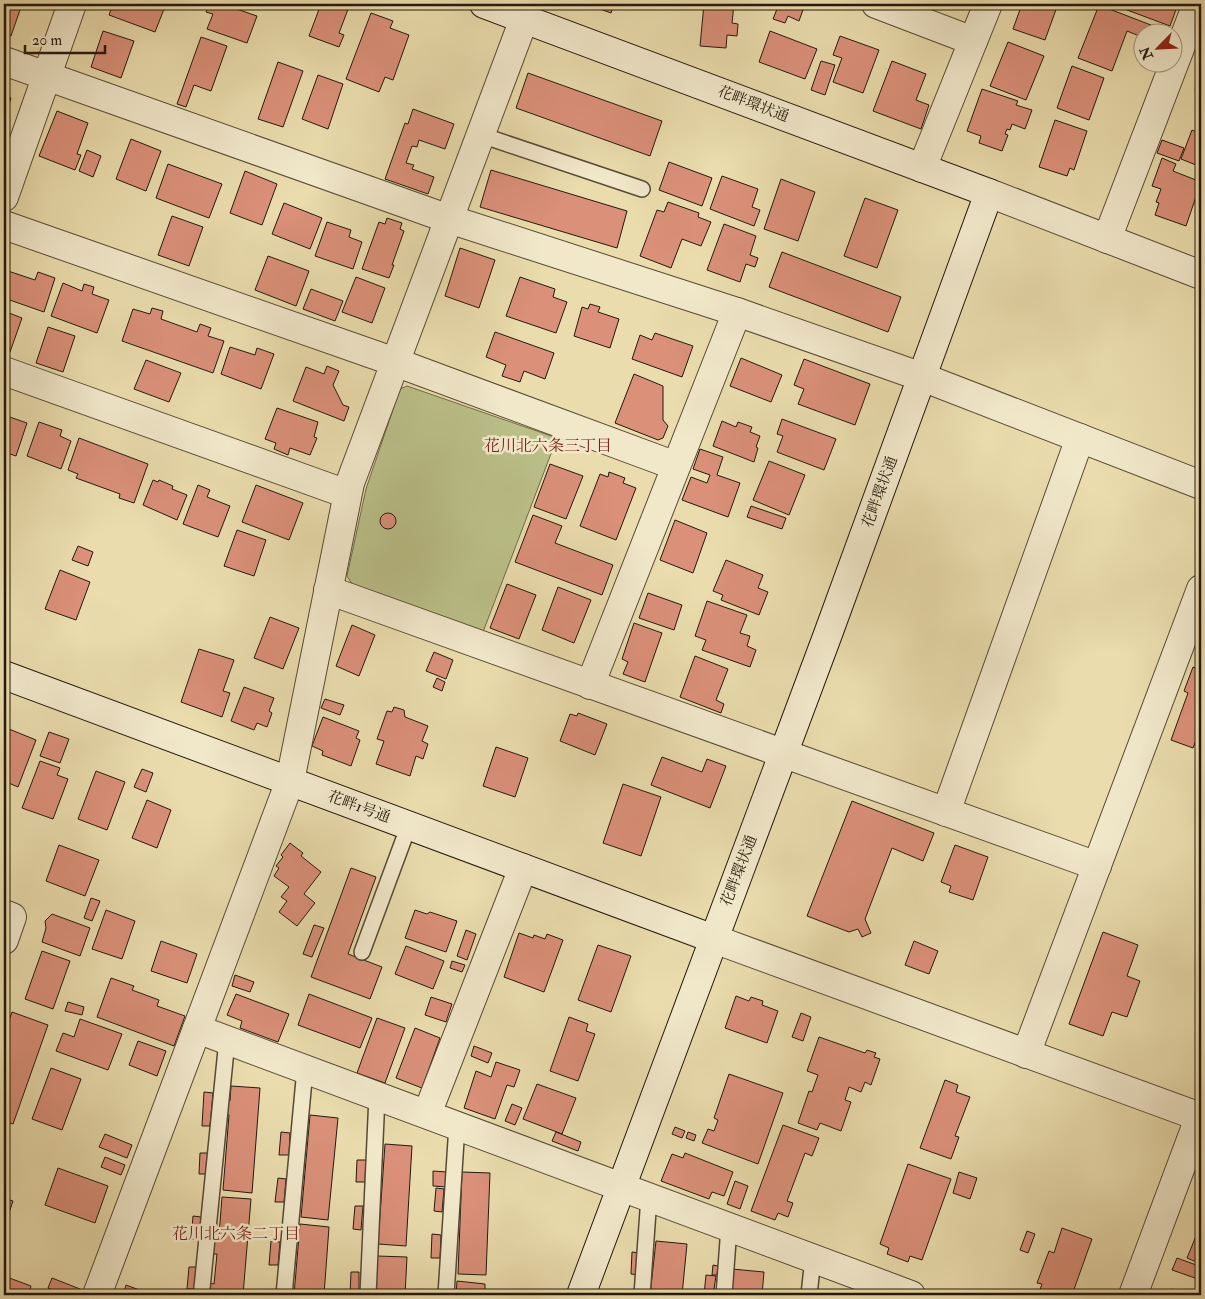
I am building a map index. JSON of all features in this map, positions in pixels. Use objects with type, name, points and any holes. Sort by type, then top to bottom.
[{"type":"street","points":[[4,197],[72,4]]},
{"type":"street","name":"花畔環状通","points":[[484,4],[989,193],[783,754],[581,1295]]},
{"type":"street","points":[[876,4],[973,41]]},
{"type":"street","points":[[922,168],[988,4]]},
{"type":"street","points":[[1107,239],[1197,4]]},
{"type":"street","points":[[98,1295],[290,781],[350,483],[524,19]]},
{"type":"street","points":[[4,61],[449,219],[737,312],[922,377],[1201,485]]},
{"type":"street","points":[[989,193],[1201,275]]},
{"type":"street","points":[[4,225],[396,362],[676,466]]},
{"type":"street","points":[[590,685],[737,312]]},
{"type":"street","points":[[4,371],[348,494]]},
{"type":"street","points":[[946,812],[1080,438]]},
{"type":"street","points":[[1026,1054],[1201,588]]},
{"type":"street","points":[[328,590],[1096,866]]},
{"type":"street","name":"花畔1号通","points":[[4,675],[1026,1054],[1200,1115]]},
{"type":"street","points":[[427,1114],[523,868]]},
{"type":"street","points":[[4,914],[12,917],[4,940]]},
{"type":"street","points":[[197,1029],[729,1226],[897,1293]]},
{"type":"street","points":[[1133,1295],[1191,1169],[1200,1115]]},
{"type":"lane","points":[[481,135],[642,189]]},
{"type":"lane","points":[[362,952],[408,826]]},
{"type":"lane","points":[[202,1288],[227,1040]]},
{"type":"lane","points":[[284,1295],[305,1069]]},
{"type":"lane","points":[[368,1295],[377,1096]]},
{"type":"lane","points":[[446,1295],[457,1125]]},
{"type":"lane","points":[[642,1295],[649,1197]]},
{"type":"lane","points":[[724,1295],[729,1226]]},
{"type":"lane","points":[[809,1295],[813,1258]]},
{"type":"green space","points":[[407,386],[557,438],[483,632],[354,587],[347,576],[366,489],[400,389]]},
{"type":"building","points":[[4,4],[22,4],[11,36],[4,34]]},
{"type":"building","points":[[113,4],[166,4],[155,32],[109,15]]},
{"type":"building","points":[[209,4],[232,4],[231,7],[257,16],[247,43],[207,29],[213,14],[206,12]]},
{"type":"building","points":[[321,4],[350,4],[339,33],[344,35],[339,47],[309,36]]},
{"type":"building","points":[[586,4],[614,4],[611,13]]},
{"type":"building","points":[[704,4],[734,4],[732,23],[738,24],[737,36],[727,35],[726,48],[700,46]]},
{"type":"building","points":[[779,4],[805,4],[799,21],[788,16],[785,23],[773,19]]},
{"type":"building","points":[[1022,4],[1058,4],[1045,40],[1013,29]]},
{"type":"building","points":[[1111,4],[1178,4],[1171,22],[1159,22]]},
{"type":"building","points":[[1099,5],[1143,22],[1132,22],[1132,33],[1127,31],[1112,71],[1078,58]]},
{"type":"building","points":[[371,13],[393,21],[390,28],[409,35],[393,80],[385,77],[379,92],[346,79]]},
{"type":"building","points":[[103,31],[134,41],[121,78],[91,67]]},
{"type":"building","points":[[770,31],[817,49],[805,79],[759,62]]},
{"type":"building","points":[[840,36],[879,50],[863,93],[833,82],[842,58],[833,55]]},
{"type":"building","points":[[201,37],[227,46],[211,91],[194,85],[186,107],[177,104]]},
{"type":"building","points":[[1008,42],[1044,56],[1026,100],[990,86]]},
{"type":"building","points":[[821,61],[835,65],[825,95],[811,90]]},
{"type":"building","points":[[892,61],[926,74],[916,100],[929,105],[921,129],[873,111]]},
{"type":"building","points":[[278,62],[303,71],[283,127],[258,119]]},
{"type":"building","points":[[1072,66],[1104,78],[1089,120],[1057,108]]},
{"type":"building","points":[[1201,72],[1201,92],[1195,90]]},
{"type":"building","points":[[528,73],[662,121],[650,156],[516,108]]},
{"type":"building","points":[[318,75],[343,84],[328,129],[302,119]]},
{"type":"building","points":[[982,89],[1018,101],[1016,105],[1032,110],[1025,129],[1012,124],[1010,130],[1007,129],[1005,134],[1008,135],[1002,151],[979,143],[981,136],[967,131]]},
{"type":"building","points":[[4,96],[11,98],[5,116],[8,117],[4,130]]},
{"type":"building","points":[[413,109],[454,124],[445,149],[419,140],[417,147],[412,146],[406,163],[414,165],[412,169],[434,177],[428,194],[385,179],[405,123],[408,124]]},
{"type":"building","points":[[57,111],[88,123],[77,154],[81,155],[75,170],[39,156]]},
{"type":"building","points":[[1055,120],[1087,131],[1074,170],[1070,168],[1067,176],[1039,167]]},
{"type":"building","points":[[1192,130],[1201,134],[1201,167],[1181,159]]},
{"type":"building","points":[[131,139],[161,151],[146,191],[116,179]]},
{"type":"building","points":[[1162,140],[1184,148],[1179,161],[1157,153]]},
{"type":"building","points":[[87,150],[101,156],[93,177],[79,171]]},
{"type":"building","points":[[1162,158],[1176,164],[1173,171],[1201,182],[1186,226],[1155,215],[1159,203],[1156,202],[1161,189],[1152,186]]},
{"type":"building","points":[[669,162],[712,178],[702,206],[659,190]]},
{"type":"building","points":[[168,164],[222,184],[209,218],[156,198]]},
{"type":"building","points":[[491,170],[627,211],[617,248],[480,207]]},
{"type":"building","points":[[245,171],[277,184],[262,225],[230,213]]},
{"type":"building","points":[[722,176],[758,189],[752,207],[760,210],[754,226],[710,209]]},
{"type":"building","points":[[781,179],[815,192],[798,241],[764,229]]},
{"type":"building","points":[[865,198],[898,210],[877,268],[844,256]]},
{"type":"building","points":[[668,202],[699,213],[698,217],[711,222],[701,246],[682,239],[671,268],[640,256],[657,210],[664,212]]},
{"type":"building","points":[[284,203],[322,218],[310,249],[272,234]]},
{"type":"building","points":[[172,216],[203,227],[189,266],[158,255]]},
{"type":"building","points":[[387,218],[402,223],[400,229],[404,231],[389,278],[362,269],[379,222],[385,224]]},
{"type":"building","points":[[327,222],[351,230],[349,237],[362,242],[353,269],[315,256]]},
{"type":"building","points":[[724,224],[756,236],[750,255],[758,258],[755,267],[746,264],[740,282],[707,270]]},
{"type":"building","points":[[460,248],[495,260],[479,308],[445,296]]},
{"type":"building","points":[[782,252],[901,297],[888,332],[769,287]]},
{"type":"building","points":[[268,256],[309,271],[296,306],[255,290]]},
{"type":"building","points":[[5,270],[35,280],[38,272],[55,278],[44,312],[4,298]]},
{"type":"building","points":[[356,277],[385,288],[372,323],[342,312]]},
{"type":"building","points":[[520,277],[555,289],[553,297],[567,302],[556,333],[506,316]]},
{"type":"building","points":[[63,283],[82,291],[84,284],[94,287],[92,294],[109,300],[97,333],[51,316]]},
{"type":"building","points":[[311,289],[343,301],[335,321],[303,309]]},
{"type":"building","points":[[590,304],[600,307],[598,312],[619,319],[610,348],[574,336],[582,307],[588,309]]},
{"type":"building","points":[[152,308],[163,311],[161,319],[197,332],[200,324],[211,328],[208,336],[224,341],[213,373],[122,341],[133,309],[150,314]]},
{"type":"building","points":[[4,311],[22,318],[10,352],[4,350]]},
{"type":"building","points":[[48,327],[75,336],[63,372],[36,363]]},
{"type":"building","points":[[495,332],[554,353],[545,379],[524,371],[520,382],[502,376],[506,365],[486,357]]},
{"type":"building","points":[[655,333],[693,346],[682,377],[632,359],[640,335],[652,340]]},
{"type":"building","points":[[230,347],[255,355],[257,348],[274,354],[261,389],[221,374]]},
{"type":"building","points":[[741,358],[782,375],[771,402],[730,386]]},
{"type":"building","points":[[804,359],[870,384],[855,425],[798,404],[804,389],[794,385]]},
{"type":"building","points":[[146,360],[181,373],[169,402],[134,389]]},
{"type":"building","points":[[327,366],[339,371],[333,385],[343,405],[349,407],[344,421],[293,401],[306,367],[324,374]]},
{"type":"building","points":[[634,374],[663,386],[663,420],[668,426],[663,438],[658,440],[615,423]]},
{"type":"building","points":[[277,408],[318,422],[314,437],[317,438],[310,455],[290,448],[288,455],[274,449],[276,443],[265,439]]},
{"type":"building","points":[[4,415],[27,423],[16,456],[4,452]]},
{"type":"building","points":[[782,419],[836,439],[824,470],[777,452],[783,436],[777,434]]},
{"type":"building","points":[[722,421],[736,427],[738,422],[752,427],[750,432],[760,436],[754,462],[713,446]]},
{"type":"building","points":[[39,422],[62,430],[60,436],[71,441],[61,469],[27,456]]},
{"type":"building","points":[[79,438],[148,464],[134,503],[119,498],[120,494],[76,478],[78,474],[68,470]]},
{"type":"building","points":[[700,449],[723,457],[717,475],[740,483],[728,517],[682,500],[691,477],[707,483],[710,475],[693,469]]},
{"type":"building","points":[[769,461],[805,475],[789,515],[753,500]]},
{"type":"building","points":[[550,464],[583,476],[566,519],[534,507]]},
{"type":"building","points":[[609,472],[625,478],[623,483],[636,488],[616,540],[580,526],[600,474],[608,477]]},
{"type":"building","points":[[153,480],[158,482],[159,480],[173,486],[172,489],[187,495],[177,520],[143,505]]},
{"type":"building","points":[[198,485],[210,490],[207,497],[230,506],[218,537],[183,524]]},
{"type":"building","points":[[256,485],[303,503],[289,540],[242,522]]},
{"type":"building","points":[[751,506],[786,518],[782,529],[747,517]]},
{"type":"building","points":[[388,513],[394,515],[396,521],[394,527],[388,529],[382,527],[380,521],[382,515]]},
{"type":"building","points":[[533,515],[562,526],[555,543],[613,565],[602,595],[515,562]]},
{"type":"building","points":[[675,520],[707,533],[693,573],[660,560]]},
{"type":"building","points":[[237,530],[266,540],[254,576],[224,566]]},
{"type":"building","points":[[78,546],[93,552],[88,566],[72,560]]},
{"type":"building","points":[[726,560],[763,575],[758,588],[768,592],[759,615],[721,600],[723,595],[713,591]]},
{"type":"building","points":[[60,570],[90,582],[76,620],[45,609]]},
{"type":"building","points":[[507,584],[536,595],[519,639],[490,628]]},
{"type":"building","points":[[558,587],[591,600],[574,643],[542,630]]},
{"type":"building","points":[[648,593],[682,605],[674,630],[639,618]]},
{"type":"building","points":[[707,601],[747,615],[740,633],[750,636],[747,646],[756,650],[750,667],[702,650],[706,640],[695,636]]},
{"type":"building","points":[[270,617],[299,628],[283,669],[254,658]]},
{"type":"building","points":[[634,623],[662,633],[645,682],[623,674],[628,662],[622,659]]},
{"type":"building","points":[[352,625],[375,635],[359,676],[336,666]]},
{"type":"building","points":[[199,649],[234,660],[223,691],[230,693],[222,717],[181,702]]},
{"type":"building","points":[[434,652],[453,660],[446,679],[426,671]]},
{"type":"building","points":[[695,656],[728,669],[716,700],[724,704],[721,713],[680,697]]},
{"type":"building","points":[[1193,667],[1201,670],[1201,727],[1193,748],[1171,740],[1188,693],[1184,691]]},
{"type":"building","points":[[437,678],[445,682],[442,691],[433,687]]},
{"type":"building","points":[[244,687],[274,698],[269,711],[272,713],[267,727],[257,723],[254,730],[231,721]]},
{"type":"building","points":[[325,699],[344,705],[340,715],[321,708]]},
{"type":"building","points":[[394,707],[404,710],[405,717],[428,726],[422,741],[428,744],[423,759],[416,756],[410,776],[376,764],[384,741],[377,739],[387,711],[392,712]]},
{"type":"building","points":[[578,713],[607,724],[595,755],[560,741],[570,714],[577,716]]},
{"type":"building","points":[[323,717],[359,731],[356,738],[360,740],[351,766],[322,755],[323,751],[312,746]]},
{"type":"building","points":[[4,727],[36,740],[18,787],[4,781]]},
{"type":"building","points":[[49,732],[69,739],[60,763],[40,756]]},
{"type":"building","points":[[496,747],[528,758],[515,797],[483,786]]},
{"type":"building","points":[[662,757],[702,772],[707,759],[726,766],[710,808],[651,785]]},
{"type":"building","points":[[40,761],[60,768],[57,775],[68,779],[53,819],[22,808]]},
{"type":"building","points":[[142,769],[153,773],[146,792],[134,787]]},
{"type":"building","points":[[96,771],[125,782],[107,830],[78,819]]},
{"type":"building","points":[[623,784],[661,797],[641,856],[603,843]]},
{"type":"building","points":[[147,800],[171,810],[157,848],[132,838]]},
{"type":"building","points":[[852,801],[934,833],[923,861],[892,848],[865,919],[871,933],[862,937],[858,929],[849,932],[807,916]]},
{"type":"building","points":[[290,843],[303,853],[301,856],[321,872],[304,894],[315,903],[297,926],[279,912],[287,901],[281,897],[289,887],[274,876],[279,868],[276,866],[283,857],[281,855]]},
{"type":"building","points":[[59,845],[99,860],[85,896],[46,881]]},
{"type":"building","points":[[955,845],[988,857],[973,900],[949,892],[951,886],[941,882]]},
{"type":"building","points":[[351,868],[376,877],[348,954],[382,967],[370,999],[311,977]]},
{"type":"building","points":[[91,898],[100,901],[92,921],[84,918]]},
{"type":"building","points":[[106,910],[135,921],[122,959],[92,949]]},
{"type":"building","points":[[415,910],[427,914],[430,912],[457,921],[446,952],[405,938]]},
{"type":"building","points":[[52,914],[90,928],[80,956],[42,942],[46,928],[45,921]]},
{"type":"building","points":[[314,925],[324,928],[312,957],[303,954]]},
{"type":"building","points":[[466,930],[476,934],[467,960],[457,956]]},
{"type":"building","points":[[1103,932],[1138,945],[1127,976],[1140,981],[1127,1017],[1112,1012],[1103,1036],[1069,1024]]},
{"type":"building","points":[[519,933],[533,938],[534,935],[545,939],[547,934],[563,940],[544,992],[504,977]]},
{"type":"building","points":[[161,941],[197,954],[187,983],[151,971]]},
{"type":"building","points":[[914,941],[938,951],[929,974],[905,965]]},
{"type":"building","points":[[598,945],[631,956],[611,1012],[578,1000]]},
{"type":"building","points":[[406,946],[444,961],[433,989],[395,974]]},
{"type":"building","points":[[42,951],[70,961],[53,1009],[25,999]]},
{"type":"building","points":[[452,961],[465,965],[462,972],[450,968]]},
{"type":"building","points":[[235,975],[254,982],[250,992],[232,986]]},
{"type":"building","points":[[111,978],[134,986],[132,990],[159,1000],[157,1006],[185,1016],[174,1046],[97,1017]]},
{"type":"building","points":[[236,994],[289,1014],[278,1042],[240,1028],[242,1021],[227,1015]]},
{"type":"building","points":[[309,994],[372,1018],[360,1048],[298,1025]]},
{"type":"building","points":[[736,996],[749,1001],[751,997],[763,1001],[762,1005],[778,1011],[767,1043],[725,1028]]},
{"type":"building","points":[[431,997],[452,1004],[446,1022],[425,1015]]},
{"type":"building","points":[[68,1002],[84,1007],[82,1015],[65,1011]]},
{"type":"building","points":[[12,1012],[48,1025],[13,1124],[4,1121],[4,1034]]},
{"type":"building","points":[[801,1013],[811,1017],[803,1041],[792,1037]]},
{"type":"building","points":[[569,1017],[588,1024],[586,1031],[595,1034],[578,1081],[550,1071]]},
{"type":"building","points":[[377,1018],[405,1028],[385,1083],[357,1073]]},
{"type":"building","points":[[80,1019],[122,1034],[108,1070],[56,1051],[63,1033],[74,1037]]},
{"type":"building","points":[[415,1028],[440,1038],[422,1088],[396,1078]]},
{"type":"building","points":[[819,1037],[865,1053],[867,1050],[876,1053],[874,1057],[880,1059],[871,1085],[865,1082],[861,1092],[849,1087],[845,1100],[851,1102],[841,1131],[820,1123],[817,1130],[798,1123],[809,1091],[812,1092],[818,1075],[807,1071]]},
{"type":"building","points":[[138,1041],[166,1051],[157,1076],[129,1065]]},
{"type":"building","points":[[474,1046],[492,1053],[488,1063],[471,1056]]},
{"type":"building","points":[[496,1062],[520,1070],[514,1087],[507,1085],[495,1119],[464,1108],[476,1071],[491,1077]]},
{"type":"building","points":[[51,1068],[81,1079],[62,1130],[32,1119]]},
{"type":"building","points":[[729,1074],[783,1093],[758,1164],[702,1143],[708,1129],[714,1131],[718,1120],[714,1118]]},
{"type":"building","points":[[945,1080],[958,1085],[956,1092],[970,1097],[955,1136],[959,1137],[951,1159],[920,1148]]},
{"type":"building","points":[[537,1084],[576,1098],[562,1134],[523,1119]]},
{"type":"building","points":[[231,1086],[260,1088],[252,1193],[223,1190],[229,1115],[225,1114],[226,1101],[230,1101]]},
{"type":"building","points":[[204,1092],[213,1093],[210,1126],[202,1126]]},
{"type":"building","points":[[512,1104],[522,1108],[515,1125],[505,1121]]},
{"type":"building","points":[[310,1115],[338,1118],[328,1220],[301,1217]]},
{"type":"building","points":[[783,1125],[819,1138],[812,1156],[805,1153],[787,1201],[793,1203],[788,1217],[778,1213],[775,1220],[751,1211]]},
{"type":"building","points":[[675,1127],[685,1131],[682,1138],[672,1134]]},
{"type":"building","points":[[281,1132],[290,1133],[289,1155],[279,1155]]},
{"type":"building","points":[[556,1132],[581,1142],[578,1151],[552,1141]]},
{"type":"building","points":[[688,1132],[696,1135],[694,1141],[686,1138]]},
{"type":"building","points":[[105,1134],[132,1145],[127,1158],[99,1147]]},
{"type":"building","points":[[385,1144],[412,1146],[406,1246],[378,1244]]},
{"type":"building","points":[[200,1153],[209,1153],[208,1174],[199,1174]]},
{"type":"building","points":[[685,1153],[733,1172],[724,1196],[712,1192],[709,1199],[661,1181],[672,1154],[683,1158]]},
{"type":"building","points":[[105,1157],[125,1165],[121,1175],[101,1167]]},
{"type":"building","points":[[357,1160],[366,1160],[365,1182],[356,1182]]},
{"type":"building","points":[[908,1164],[951,1179],[922,1260],[910,1256],[908,1262],[887,1254],[889,1248],[880,1244]]},
{"type":"building","points":[[58,1168],[108,1186],[95,1223],[45,1205]]},
{"type":"building","points":[[433,1171],[447,1172],[446,1187],[433,1186]]},
{"type":"building","points":[[462,1172],[490,1173],[486,1275],[458,1274]]},
{"type":"building","points":[[959,1172],[977,1178],[970,1199],[953,1193]]},
{"type":"building","points":[[278,1178],[286,1179],[284,1202],[275,1202]]},
{"type":"building","points":[[735,1181],[748,1186],[740,1209],[727,1204]]},
{"type":"building","points":[[436,1188],[444,1189],[442,1212],[434,1211]]},
{"type":"building","points":[[222,1197],[251,1199],[243,1295],[208,1295],[209,1283],[214,1284],[217,1254],[210,1254],[211,1234],[219,1235]]},
{"type":"building","points":[[4,1198],[13,1201],[9,1213],[4,1211]]},
{"type":"building","points":[[355,1206],[363,1206],[361,1230],[353,1229]]},
{"type":"building","points":[[193,1216],[201,1217],[199,1239],[191,1239]]},
{"type":"building","points":[[300,1224],[329,1227],[324,1295],[294,1295]]},
{"type":"building","points":[[1062,1228],[1092,1239],[1072,1295],[1038,1295],[1042,1284],[1037,1283],[1049,1251],[1054,1253]]},
{"type":"building","points":[[1027,1231],[1035,1234],[1028,1253],[1020,1250]]},
{"type":"building","points":[[432,1234],[441,1235],[440,1258],[431,1258]]},
{"type":"building","points":[[1196,1236],[1201,1238],[1201,1264],[1187,1258]]},
{"type":"building","points":[[271,1241],[280,1242],[278,1265],[269,1265]]},
{"type":"building","points":[[656,1241],[687,1244],[682,1295],[650,1295]]},
{"type":"building","points":[[632,1252],[640,1253],[639,1275],[631,1274]]},
{"type":"building","points":[[377,1256],[407,1257],[405,1295],[375,1295]]},
{"type":"building","points":[[1177,1258],[1199,1266],[1195,1278],[1172,1270]]},
{"type":"building","points":[[713,1265],[718,1266],[717,1275],[712,1275]]},
{"type":"building","points":[[189,1267],[196,1267],[194,1289],[187,1289]]},
{"type":"building","points":[[732,1269],[764,1272],[762,1295],[730,1295]]},
{"type":"building","points":[[351,1272],[359,1272],[359,1295],[350,1295]]},
{"type":"building","points":[[706,1275],[716,1276],[713,1295],[704,1295]]},
{"type":"building","points":[[4,1276],[31,1286],[30,1290],[38,1293],[37,1295],[4,1295]]},
{"type":"building","points":[[52,1278],[80,1289],[77,1295],[67,1295],[48,1288]]},
{"type":"building","points":[[457,1281],[485,1284],[485,1295],[456,1295]]},
{"type":"building","points":[[126,1285],[150,1294],[150,1295],[123,1295]]},
{"type":"building","points":[[1172,1289],[1188,1295],[1169,1295]]},
{"type":"district","name":"花川北六条三丁目","points":[[548,446]]},
{"type":"district","name":"花川北六条二丁目","points":[[236,1234]]}]
